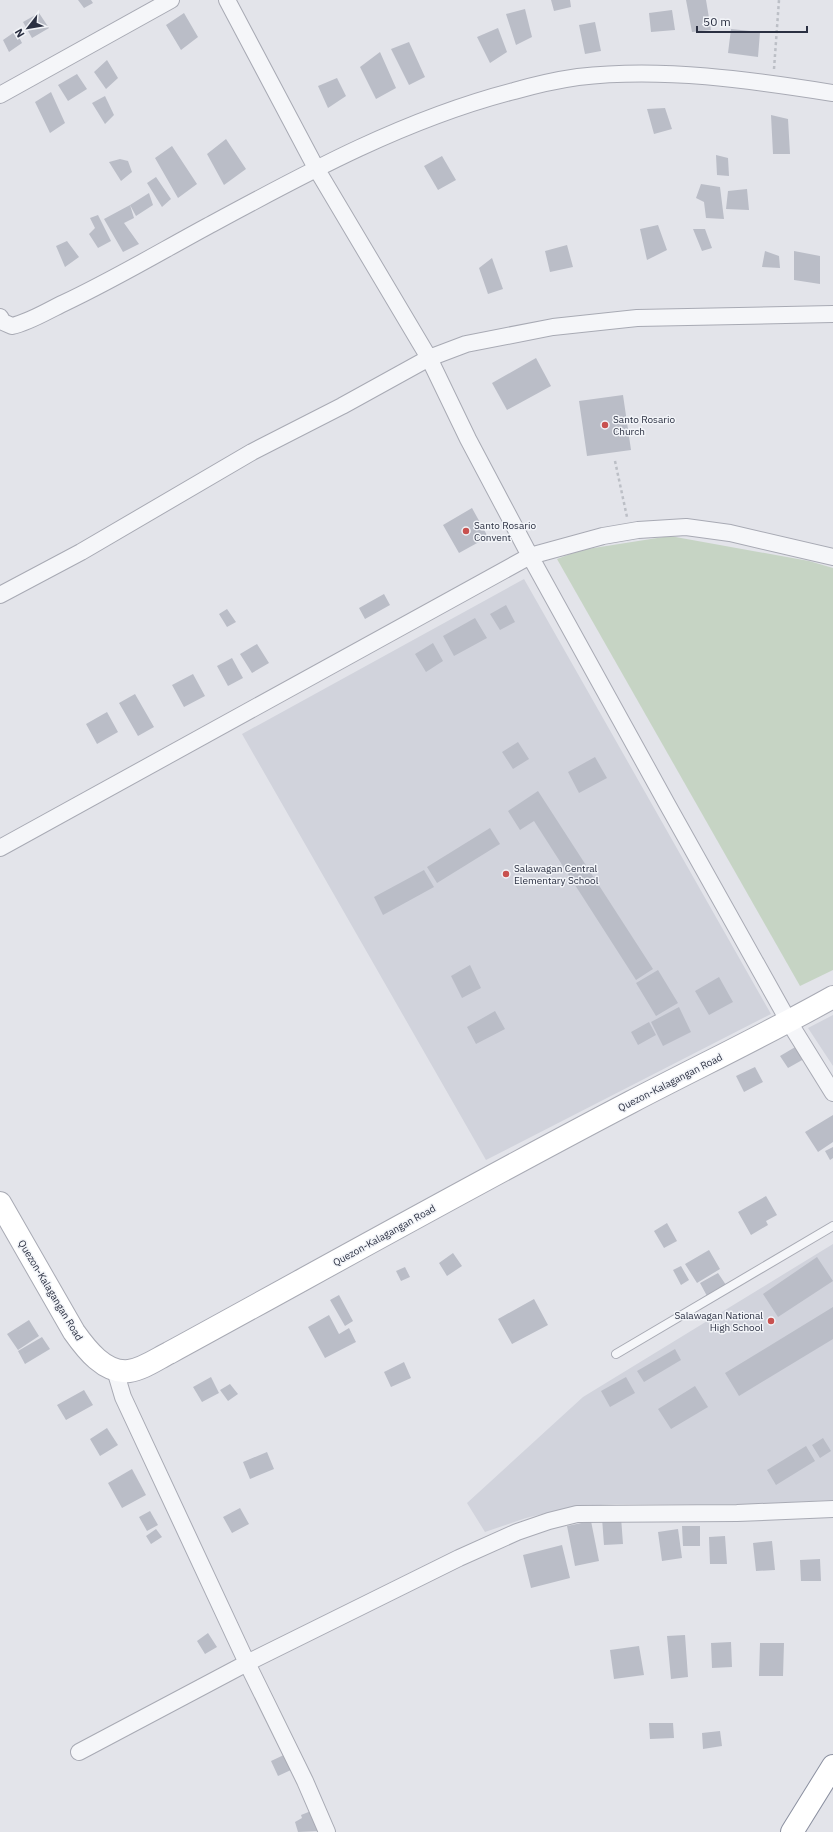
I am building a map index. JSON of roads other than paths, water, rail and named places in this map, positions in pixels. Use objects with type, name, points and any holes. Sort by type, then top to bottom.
[{"type":"main road","name":"Quezon-Kalagangan Road","points":[[0,1203],[74,1332],[88,1352],[115,1370],[129,1371],[169,1353],[631,1102],[789,1022],[833,997]]},
{"type":"main road","points":[[792,1832],[833,1766]]},
{"type":"street","points":[[0,96],[171,0]]},
{"type":"street","points":[[226,0],[316,168],[429,358],[468,439],[530,556],[789,1022],[833,1093]]},
{"type":"street","points":[[0,317],[4,322],[12,326],[20,324],[86,292],[316,168],[418,123],[481,99],[570,78],[618,74],[688,75],[774,84],[833,94]]},
{"type":"street","points":[[0,595],[81,552],[252,452],[342,406],[429,358],[466,344],[553,327],[637,318],[833,314]]},
{"type":"street","points":[[0,848],[530,556],[603,536],[686,527],[730,533],[833,557]]},
{"type":"street","points":[[115,1370],[123,1397],[247,1663],[305,1781],[327,1832]]},
{"type":"street","points":[[79,1752],[247,1663],[459,1558],[517,1532],[549,1521],[577,1514],[737,1513],[833,1509]]},
{"type":"lane","points":[[616,1354],[833,1226]]},
{"type":"place","name":"Santo Rosario Church","points":[[605,425]]},
{"type":"place","name":"Santo Rosario Convent","points":[[466,531]]},
{"type":"place","name":"Salawagan Central Elementary School","points":[[506,874]]},
{"type":"place","name":"Salawagan National High School","points":[[771,1321]]}]
